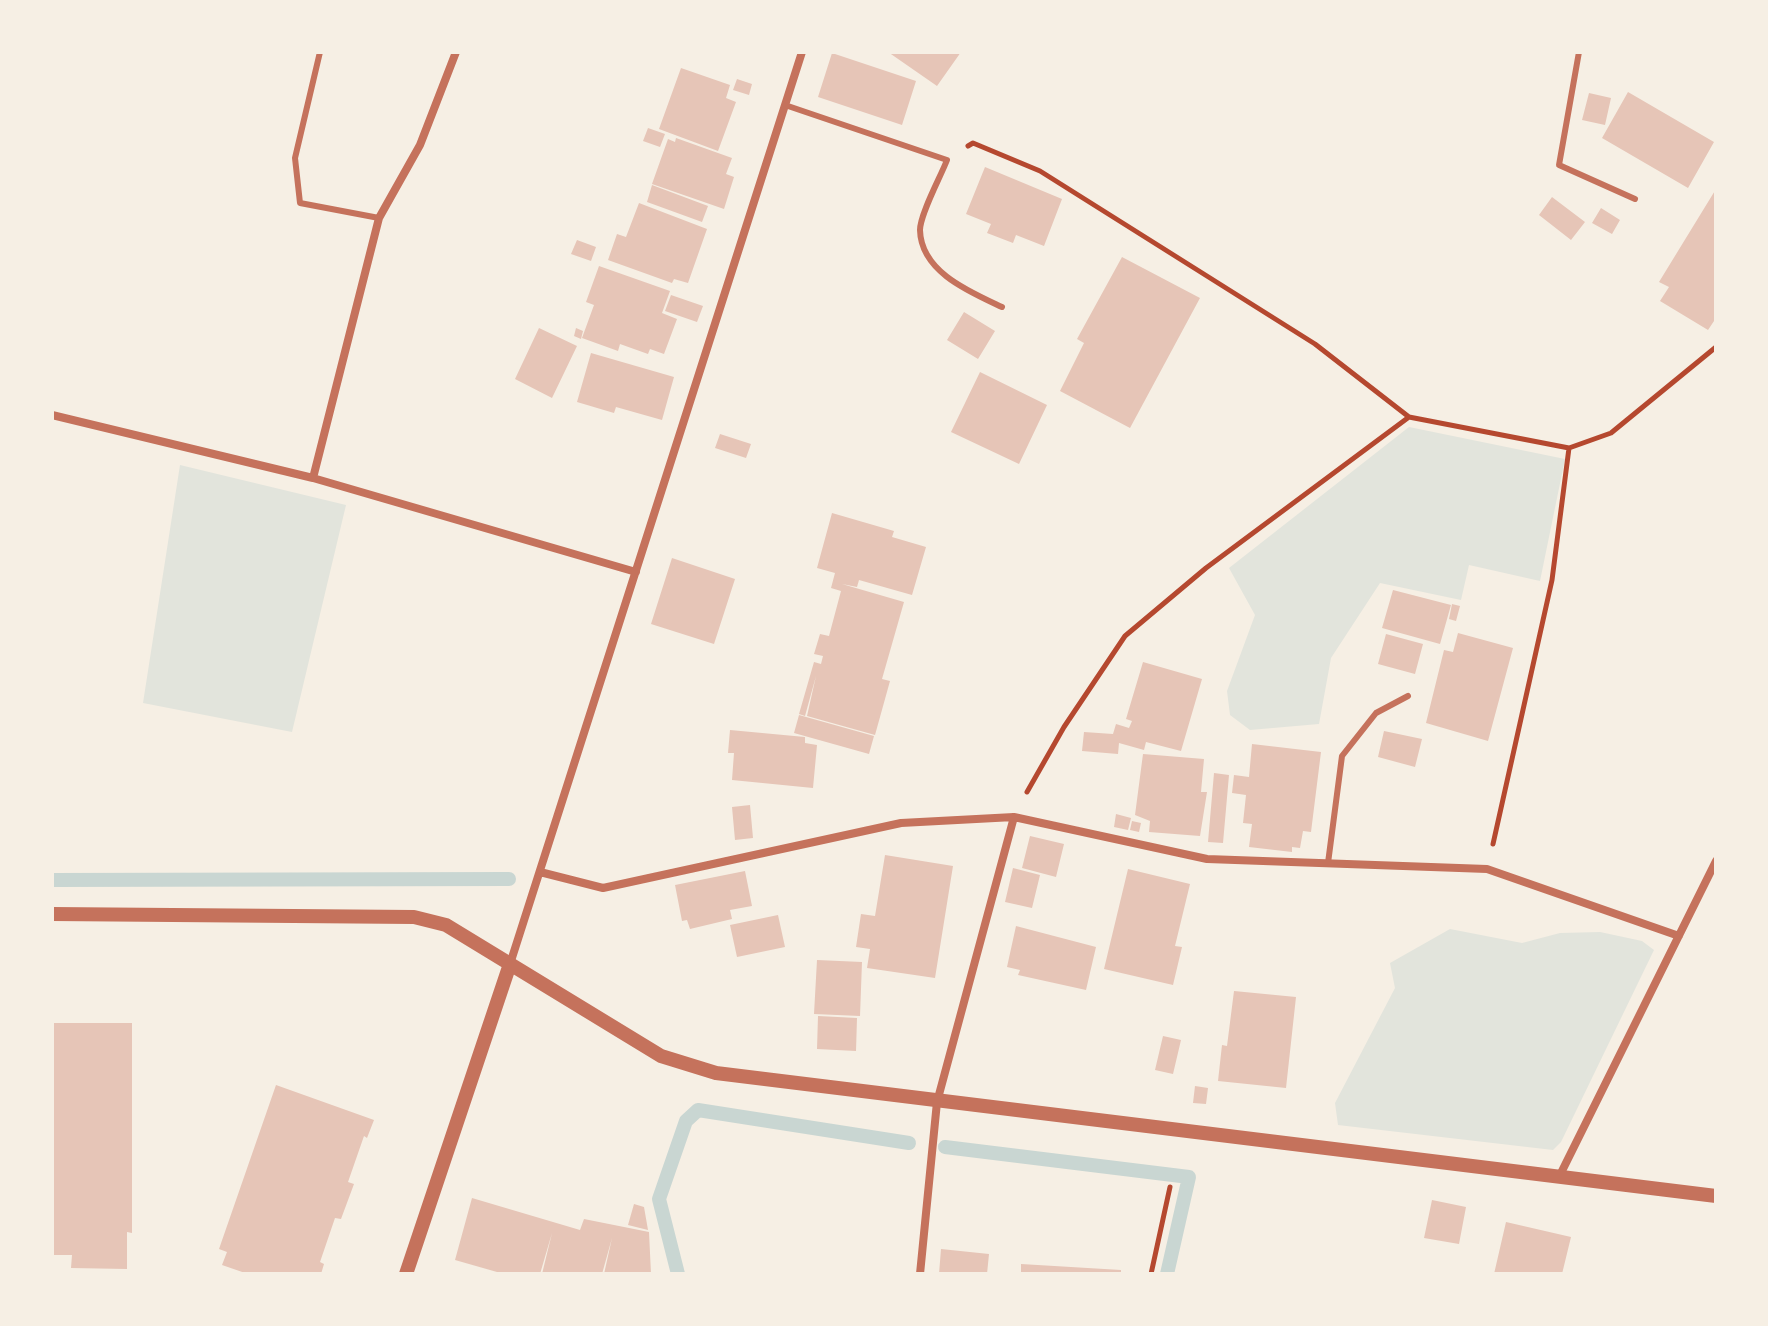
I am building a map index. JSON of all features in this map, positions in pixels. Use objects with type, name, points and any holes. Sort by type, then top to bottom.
[{"type":"street","points":[[313,478],[379,218],[420,145],[456,52]]},
{"type":"street","points":[[406,1274],[540,872],[802,52]]},
{"type":"street","points":[[52,415],[313,478],[636,572]]},
{"type":"street","points":[[540,872],[603,888],[901,823],[1014,817],[1207,859],[1487,869],[1679,936]]},
{"type":"street","points":[[920,1274],[937,1102],[1014,817]]},
{"type":"street","points":[[1559,1177],[1716,861]]},
{"type":"street","points":[[52,914],[414,917],[446,925],[661,1056],[690,1067],[937,1102],[1716,1196]]},
{"type":"lane","points":[[320,52],[295,158],[300,203],[379,218]]},
{"type":"lane","points":[[1579,52],[1559,165],[1635,199]]},
{"type":"lane","points":[[785,105],[947,160],[920,229],[929,260],[962,288],[1002,307]]},
{"type":"lane","points":[[1328,863],[1342,756],[1376,713],[1408,696]]},
{"type":"path","points":[[947,160],[973,143],[1040,171],[1315,344],[1409,417],[1569,448],[1611,433],[1716,347]]},
{"type":"path","points":[[1014,817],[1064,727],[1125,636],[1206,568],[1409,417]]},
{"type":"path","points":[[1487,869],[1552,580],[1569,448]]},
{"type":"path","points":[[1151,1274],[1170,1187]]},
{"type":"shaded area","points":[[1409,427],[1565,459],[1540,581],[1469,565],[1461,600],[1380,583],[1331,658],[1319,724],[1250,730],[1230,715],[1227,691],[1255,615],[1229,568]]},
{"type":"shaded area","points":[[180,465],[346,505],[292,732],[143,703]]},
{"type":"shaded area","points":[[1450,929],[1522,943],[1560,933],[1600,932],[1642,941],[1654,950],[1561,1142],[1553,1150],[1338,1125],[1335,1103],[1395,988],[1390,963]]},
{"type":"building","points":[[888,52],[961,52],[937,86]]},
{"type":"building","points":[[832,53],[916,81],[902,125],[818,97]]},
{"type":"building","points":[[681,68],[730,85],[726,98],[736,102],[718,151],[659,129]]},
{"type":"building","points":[[737,79],[752,84],[749,95],[733,90]]},
{"type":"building","points":[[1628,92],[1714,142],[1688,188],[1602,138]]},
{"type":"building","points":[[1589,93],[1611,98],[1605,125],[1582,120]]},
{"type":"building","points":[[648,128],[665,134],[660,147],[643,141]]},
{"type":"building","points":[[676,138],[732,158],[726,174],[734,177],[724,209],[652,184],[668,139],[675,142]]},
{"type":"building","points":[[985,167],[1062,199],[1044,246],[1016,235],[1013,243],[987,233],[991,224],[966,214]]},
{"type":"building","points":[[652,185],[708,206],[702,222],[647,202]]},
{"type":"building","points":[[1716,189],[1716,318],[1708,330],[1660,301],[1669,287],[1659,282]]},
{"type":"building","points":[[1552,197],[1585,222],[1571,240],[1539,215]]},
{"type":"building","points":[[639,203],[707,229],[688,283],[674,279],[672,283],[608,260],[617,234],[626,237]]},
{"type":"building","points":[[1601,208],[1620,220],[1612,234],[1592,223]]},
{"type":"building","points":[[577,240],[596,247],[591,261],[571,254]]},
{"type":"building","points":[[1122,257],[1200,298],[1130,428],[1060,391],[1084,343],[1077,339]]},
{"type":"building","points":[[599,266],[670,291],[662,313],[677,319],[664,354],[650,349],[648,354],[620,344],[618,351],[582,338],[594,305],[586,302]]},
{"type":"building","points":[[671,295],[703,306],[697,322],[665,311]]},
{"type":"building","points":[[964,312],[995,331],[978,359],[947,340]]},
{"type":"building","points":[[539,328],[577,346],[552,398],[515,379]]},
{"type":"building","points":[[576,328],[583,331],[581,339],[574,336]]},
{"type":"building","points":[[591,353],[674,377],[662,420],[616,407],[614,413],[577,402]]},
{"type":"building","points":[[980,372],[1047,405],[1019,464],[951,432]]},
{"type":"building","points":[[720,434],[751,444],[746,458],[715,448]]},
{"type":"building","points":[[832,513],[894,531],[892,537],[926,547],[912,595],[859,580],[857,587],[842,584],[904,602],[882,679],[890,681],[875,735],[807,716],[816,676],[805,716],[799,714],[814,662],[821,664],[823,656],[814,654],[820,634],[829,636],[841,591],[831,588],[835,573],[817,568]]},
{"type":"building","points":[[672,558],[735,579],[714,644],[651,624]]},
{"type":"building","points":[[1393,590],[1451,605],[1440,644],[1382,628]]},
{"type":"building","points":[[1452,604],[1460,606],[1456,621],[1449,619]]},
{"type":"building","points":[[1458,633],[1513,648],[1488,741],[1426,723],[1444,650],[1453,652]]},
{"type":"building","points":[[1386,634],[1423,644],[1415,674],[1378,664]]},
{"type":"building","points":[[1143,662],[1202,679],[1181,751],[1146,742],[1144,750],[1119,743],[1118,754],[1082,751],[1084,732],[1113,734],[1116,724],[1129,728],[1132,721],[1126,719]]},
{"type":"building","points":[[799,715],[874,736],[869,754],[794,733]]},
{"type":"building","points":[[730,730],[805,737],[805,743],[817,745],[813,788],[732,780],[734,753],[728,753]]},
{"type":"building","points":[[1384,731],[1422,739],[1415,767],[1378,757]]},
{"type":"building","points":[[1252,744],[1321,752],[1311,832],[1303,831],[1300,848],[1292,847],[1292,852],[1249,847],[1252,824],[1243,823],[1246,795],[1232,793],[1234,775],[1249,777]]},
{"type":"building","points":[[1143,754],[1204,759],[1201,792],[1207,792],[1200,836],[1149,832],[1150,821],[1135,815]]},
{"type":"building","points":[[1214,773],[1229,775],[1223,843],[1208,842]]},
{"type":"building","points":[[750,805],[753,838],[735,840],[732,807]]},
{"type":"building","points":[[1116,814],[1131,818],[1128,830],[1114,827]]},
{"type":"building","points":[[1132,821],[1141,823],[1139,832],[1130,830]]},
{"type":"building","points":[[1030,836],[1064,844],[1056,877],[1022,868]]},
{"type":"building","points":[[885,855],[953,866],[935,978],[867,968],[870,949],[856,947],[861,914],[875,916]]},
{"type":"building","points":[[1013,868],[1040,875],[1032,908],[1005,902]]},
{"type":"building","points":[[1128,869],[1190,884],[1175,946],[1182,947],[1173,985],[1104,969]]},
{"type":"building","points":[[745,871],[752,906],[730,910],[732,919],[690,929],[687,920],[682,921],[675,885]]},
{"type":"building","points":[[778,915],[785,947],[737,957],[730,925]]},
{"type":"building","points":[[1016,926],[1096,947],[1086,990],[1018,975],[1020,970],[1007,967]]},
{"type":"building","points":[[817,960],[862,962],[860,1016],[814,1014]]},
{"type":"building","points":[[1234,991],[1296,997],[1286,1088],[1218,1081],[1222,1045],[1227,1046]]},
{"type":"building","points":[[818,1016],[857,1018],[856,1051],[817,1049]]},
{"type":"building","points":[[52,1023],[132,1023],[132,1233],[127,1232],[127,1269],[71,1268],[72,1255],[52,1255]]},
{"type":"building","points":[[1163,1036],[1181,1040],[1173,1074],[1155,1070]]},
{"type":"building","points":[[276,1085],[374,1120],[367,1138],[364,1136],[348,1182],[354,1184],[341,1219],[335,1218],[320,1262],[324,1264],[321,1274],[248,1274],[222,1265],[227,1252],[219,1249]]},
{"type":"building","points":[[1195,1086],[1208,1088],[1206,1104],[1193,1103]]},
{"type":"building","points":[[472,1198],[580,1230],[584,1219],[649,1232],[651,1274],[604,1274],[612,1238],[602,1274],[542,1274],[552,1233],[540,1274],[504,1274],[455,1260]]},
{"type":"building","points":[[1432,1200],[1466,1207],[1459,1244],[1424,1238]]},
{"type":"building","points":[[634,1204],[644,1207],[648,1230],[628,1225]]},
{"type":"building","points":[[1506,1222],[1571,1237],[1562,1274],[1494,1274]]},
{"type":"building","points":[[941,1249],[989,1254],[987,1274],[939,1274]]},
{"type":"building","points":[[1021,1264],[1121,1270],[1121,1274],[1021,1274]]},
{"type":"waterway","points":[[52,880],[509,879]]},
{"type":"waterway","points":[[678,1274],[659,1199],[686,1121],[698,1110],[909,1143]]},
{"type":"waterway","points":[[945,1147],[1189,1177],[1167,1274]]}]
